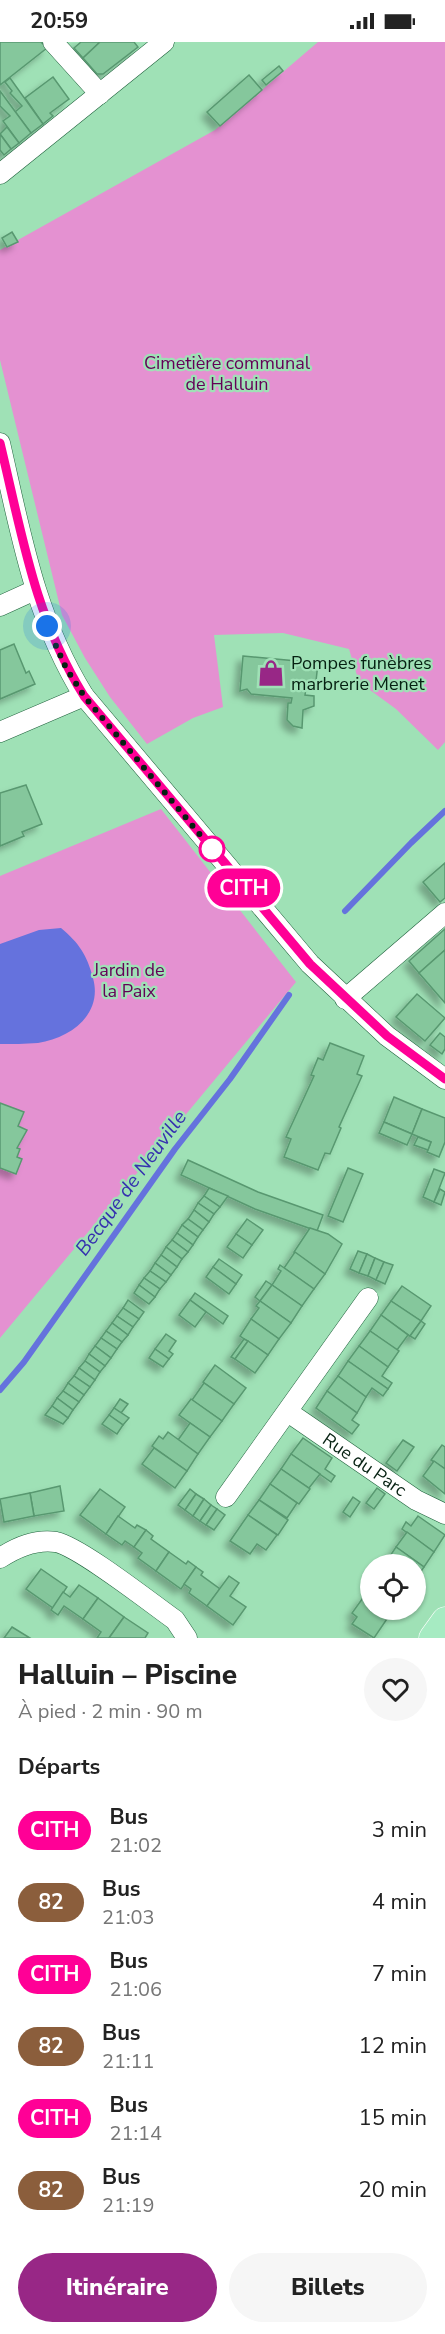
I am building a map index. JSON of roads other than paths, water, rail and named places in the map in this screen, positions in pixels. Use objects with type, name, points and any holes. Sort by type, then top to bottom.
[{"type":"main road","points":[[432,1638],[445,1620]]},
{"type":"street","points":[[52,42],[100,94]]},
{"type":"street","points":[[0,174],[164,42]]},
{"type":"street","points":[[0,443],[35,590],[57,649],[84,696],[284,936],[345,999],[396,1043],[445,1079]]},
{"type":"street","points":[[0,606],[35,590]]},
{"type":"street","points":[[0,732],[84,696]]},
{"type":"street","points":[[345,999],[445,914]]},
{"type":"street","points":[[226,1497],[368,1298]]},
{"type":"street","name":"Rue du Parc","points":[[288,1412],[416,1500],[445,1514]]},
{"type":"street","points":[[0,1558],[27,1544],[43,1541],[67,1545],[175,1620],[187,1638]]},
{"type":"water","points":[[61,928],[82,950],[91,970],[95,991],[89,1013],[73,1030],[62,1036],[38,1043],[0,1044],[0,944],[39,930]]},
{"type":"waterway","name":"Becque de Neuville","points":[[345,911],[445,811]]},
{"type":"waterway","name":"Becque de Neuville","points":[[0,1390],[24,1362],[175,1149],[230,1079],[289,995]]},
{"type":"place","name":"Pompes funèbres marbrerie Menet","points":[[271,673]]},
{"type":"park label","name":"Cimetière communal de Halluin","points":[[227,373]]},
{"type":"park label","name":"Jardin de la Paix","points":[[129,980]]}]
